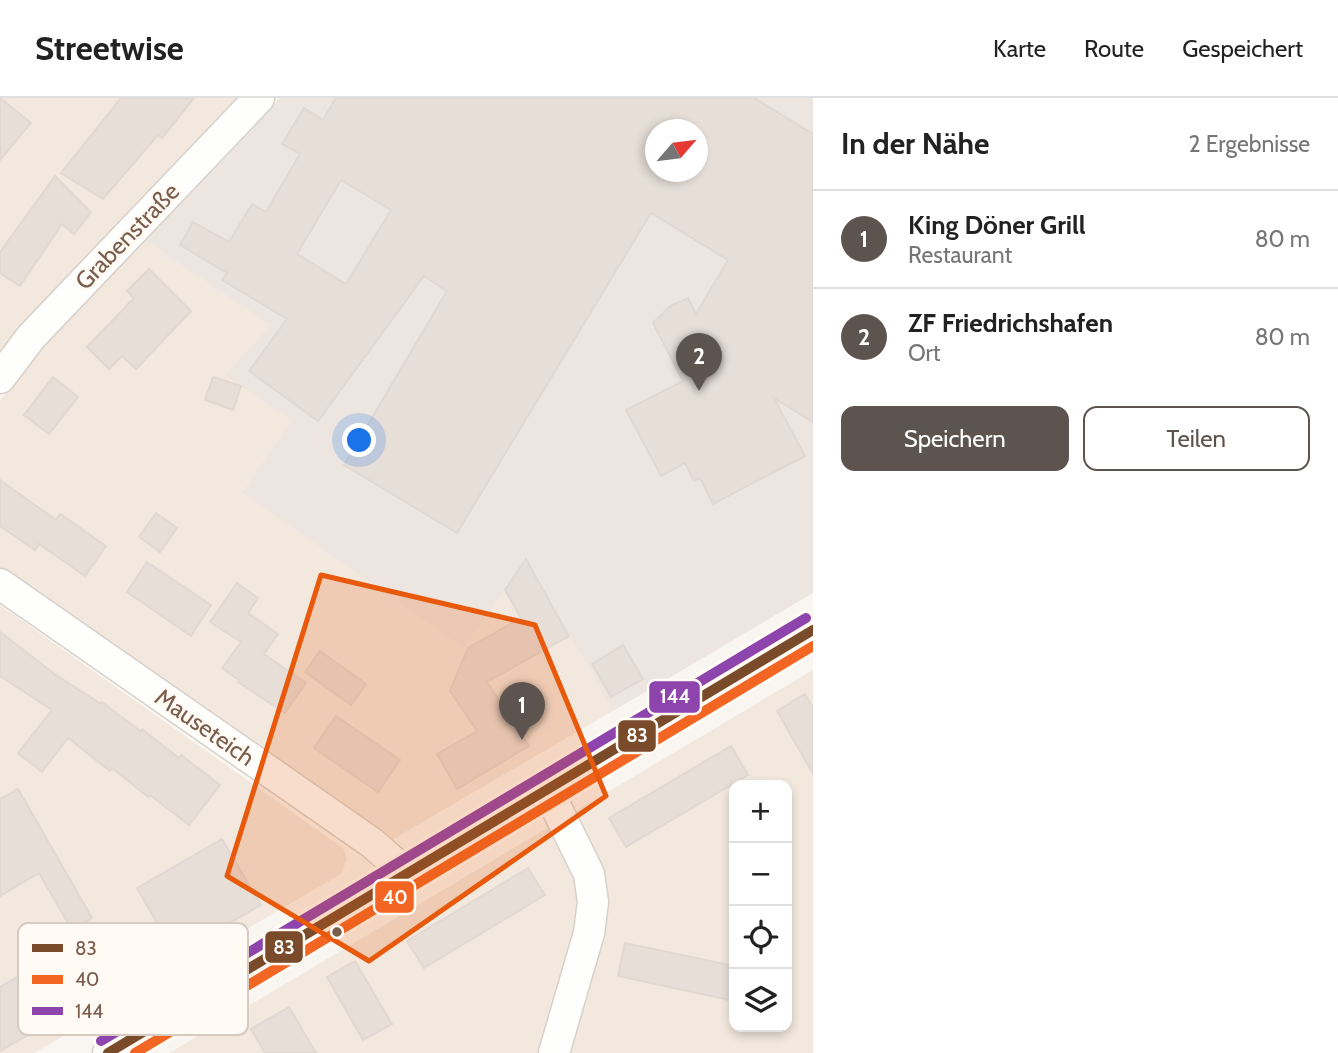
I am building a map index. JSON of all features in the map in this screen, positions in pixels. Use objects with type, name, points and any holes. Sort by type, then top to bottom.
[{"type":"street","name":"Grabenstraße","points":[[0,379],[31,337],[259,98]]},
{"type":"street","name":"Mauseteich","points":[[0,584],[372,843],[406,873]]},
{"type":"street","points":[[248,968],[813,630]]},
{"type":"street","points":[[547,789],[589,874],[593,902],[589,933],[554,1053]]},
{"type":"street","points":[[108,1053],[138,1035]]},
{"type":"highlighted area","points":[[321,575],[535,625],[606,796],[369,961],[227,876]]},
{"type":"shaded area","points":[[0,98],[237,98],[121,220],[28,324],[0,360]]},
{"type":"shaded area","points":[[280,98],[813,98],[813,593],[613,711],[526,558],[464,648],[242,492],[291,420],[226,375],[270,325],[144,240]]},
{"type":"shaded area","points":[[144,240],[270,325],[291,420],[242,492],[526,558],[613,711],[392,840],[0,568],[0,401],[37,350]]},
{"type":"shaded area","points":[[0,605],[343,848],[347,859],[341,874],[248,928],[248,923],[18,923],[18,1035],[65,1035],[34,1053],[0,1053]]},
{"type":"shaded area","points":[[813,670],[813,1053],[169,1053],[199,1035],[248,1035],[248,1006]]},
{"type":"building","points":[[0,98],[31,123],[0,160]]},
{"type":"building","points":[[121,98],[194,98],[162,138],[158,135],[103,199],[61,173]]},
{"type":"building","points":[[336,98],[754,98],[813,134],[813,422],[774,398],[805,456],[713,504],[700,478],[694,481],[685,463],[661,476],[626,410],[683,381],[653,323],[670,306],[688,298],[696,314],[728,260],[651,213],[457,533],[344,465],[447,291],[424,276],[318,421],[249,371],[287,319],[222,280],[227,273],[180,245],[193,222],[229,242],[252,204],[266,212],[300,154],[282,144],[304,108],[323,120]],"holes":[[[341,180],[391,210],[346,284],[297,254]]]},
{"type":"building","points":[[55,176],[91,212],[74,234],[62,224],[20,286],[0,273],[0,252]]},
{"type":"building","points":[[149,269],[191,311],[136,369],[122,356],[109,369],[87,347],[134,298],[127,291]]},
{"type":"building","points":[[53,377],[78,397],[49,434],[24,415]]},
{"type":"building","points":[[213,377],[241,386],[233,410],[205,400]]},
{"type":"building","points":[[0,480],[56,520],[60,514],[106,546],[85,576],[39,544],[35,550],[0,526]]},
{"type":"building","points":[[156,513],[177,528],[160,552],[139,537]]},
{"type":"building","points":[[526,559],[569,636],[487,682],[529,746],[457,789],[437,754],[477,731],[450,691],[468,648],[521,618],[505,590]]},
{"type":"building","points":[[147,562],[211,605],[191,636],[127,592]]},
{"type":"building","points":[[237,583],[258,598],[248,613],[278,634],[264,654],[306,683],[285,713],[222,668],[241,642],[210,622]]},
{"type":"building","points":[[0,632],[56,675],[101,704],[102,702],[179,758],[181,755],[220,785],[189,825],[112,768],[110,771],[68,738],[42,772],[18,753],[52,710],[0,676]]},
{"type":"building","points":[[623,645],[643,679],[611,697],[592,664]]},
{"type":"building","points":[[320,651],[366,684],[351,705],[305,672]]},
{"type":"building","points":[[805,694],[813,708],[813,774],[777,711]]},
{"type":"building","points":[[336,716],[400,760],[378,792],[314,748]]},
{"type":"building","points":[[731,746],[748,775],[740,780],[729,780],[729,786],[626,847],[609,818]]},
{"type":"building","points":[[18,789],[92,918],[84,923],[68,923],[39,873],[0,896],[0,799]]},
{"type":"building","points":[[222,839],[261,905],[229,923],[157,923],[137,888]]},
{"type":"building","points":[[528,868],[545,895],[424,968],[407,941]]},
{"type":"building","points":[[625,943],[729,965],[729,1000],[618,976]]},
{"type":"building","points":[[355,961],[392,1024],[363,1040],[327,977]]},
{"type":"building","points":[[18,977],[18,1035],[28,1035],[0,1051],[0,987]]},
{"type":"building","points":[[289,1007],[316,1053],[265,1053],[251,1029]]},
{"type":"transit line","name":"144","points":[[248,953],[806,618]]},
{"type":"transit line","name":"83","points":[[248,969],[813,630]]},
{"type":"transit line","name":"40","points":[[248,985],[813,646]]},
{"type":"transit line","name":"144","points":[[101,1041],[111,1035]]},
{"type":"transit line","name":"83","points":[[108,1053],[138,1035]]},
{"type":"transit line","name":"40","points":[[135,1053],[165,1035]]},
{"type":"place","name":"ZF Friedrichshafen","points":[[699,391]]},
{"type":"place","name":"King Döner Grill","points":[[522,740]]}]
